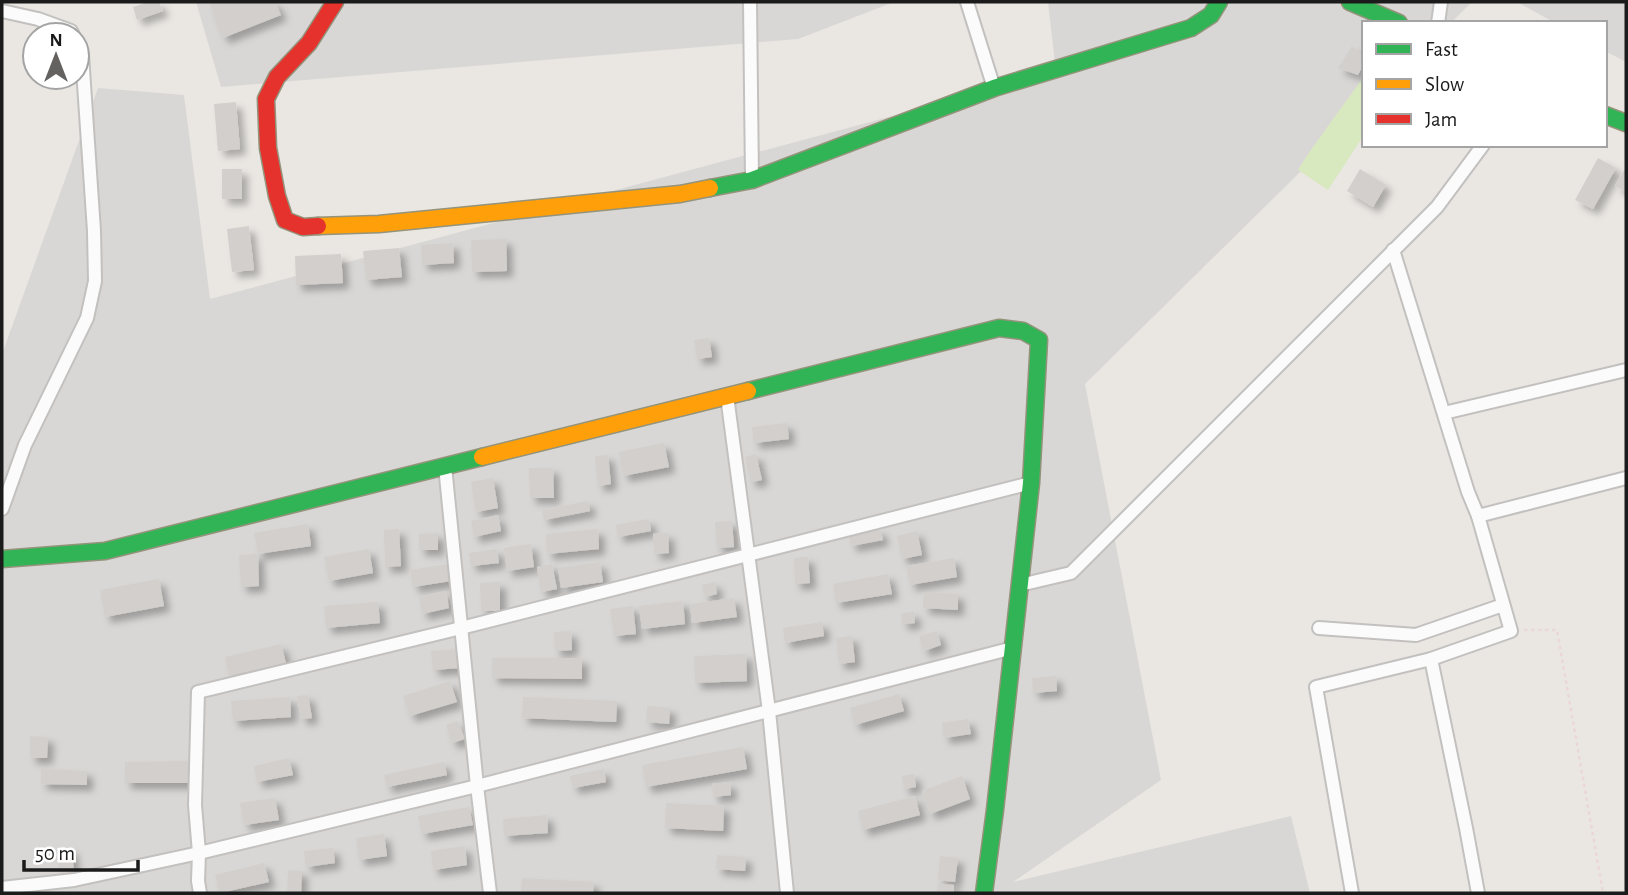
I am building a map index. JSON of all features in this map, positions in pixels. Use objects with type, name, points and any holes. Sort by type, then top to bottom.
[{"type":"street","points":[[335,2],[309,43],[277,77],[266,99],[268,148],[276,196],[285,220],[303,227],[379,224],[680,194],[752,180],[994,88],[1191,28],[1211,15],[1219,2]]},
{"type":"street","points":[[750,2],[752,180]]},
{"type":"street","points":[[967,2],[994,88]]},
{"type":"street","points":[[1350,2],[1394,21]]},
{"type":"street","points":[[1438,21],[1441,2]]},
{"type":"street","points":[[2,11],[44,21]]},
{"type":"street","points":[[2,509],[24,445],[87,318],[94,281],[94,231],[84,91]]},
{"type":"street","points":[[1607,116],[1626,124]]},
{"type":"street","points":[[1020,585],[1071,573],[1437,207],[1482,147]]},
{"type":"street","points":[[1352,893],[1316,687],[1431,659],[1511,631],[1478,516],[1468,492],[1393,250]]},
{"type":"street","points":[[2,559],[104,551],[999,328],[1023,331],[1040,340],[1031,483],[984,893]]},
{"type":"street","points":[[1444,413],[1626,370]]},
{"type":"street","points":[[727,396],[769,711],[787,893]]},
{"type":"street","points":[[445,466],[490,893]]},
{"type":"street","points":[[1478,516],[1626,478]]},
{"type":"street","points":[[200,893],[200,852],[195,805],[198,692],[1031,483]]},
{"type":"street","points":[[1319,628],[1416,635],[1503,605]]},
{"type":"street","points":[[2,888],[74,880],[200,852],[477,786],[1013,649]]},
{"type":"street","points":[[1431,659],[1478,893]]},
{"type":"path","points":[[1511,631],[1557,630],[1603,893]]},
{"type":"shaded area","points":[[196,2],[894,2],[798,39],[221,87]]},
{"type":"shaded area","points":[[1048,2],[1472,2],[1453,21],[1362,21],[1362,111],[1085,384],[1161,780],[1013,882],[1291,816],[1310,893],[2,893],[2,354],[98,88],[184,95],[210,299],[1056,72]]},
{"type":"shaded area","points":[[1517,2],[1626,2],[1626,62],[1607,52],[1607,21],[1551,21]]},
{"type":"green space","points":[[1362,79],[1362,138],[1328,190],[1298,170]]},
{"type":"building","points":[[159,2],[163,11],[137,20],[133,7]]},
{"type":"building","points":[[209,2],[275,2],[281,15],[223,38]]},
{"type":"building","points":[[1352,46],[1362,55],[1362,67],[1358,75],[1338,68]]},
{"type":"building","points":[[236,102],[240,149],[218,151],[214,104]]},
{"type":"building","points":[[1598,158],[1616,168],[1593,209],[1575,200]]},
{"type":"building","points":[[222,169],[242,169],[242,199],[222,199]]},
{"type":"building","points":[[1360,169],[1386,185],[1373,207],[1347,191]]},
{"type":"building","points":[[1624,170],[1626,172],[1626,192],[1615,186]]},
{"type":"building","points":[[249,226],[254,270],[232,272],[227,229]]},
{"type":"building","points":[[506,239],[507,271],[472,272],[471,240]]},
{"type":"building","points":[[453,243],[454,263],[422,265],[421,245]]},
{"type":"building","points":[[399,248],[402,277],[366,280],[363,251]]},
{"type":"building","points":[[341,254],[343,283],[296,285],[295,256]]},
{"type":"building","points":[[709,338],[712,357],[697,359],[694,340]]},
{"type":"building","points":[[787,423],[789,439],[754,443],[752,427]]},
{"type":"building","points":[[664,443],[669,467],[623,476],[619,452]]},
{"type":"building","points":[[756,454],[762,480],[751,482],[745,457]]},
{"type":"building","points":[[608,455],[611,484],[598,486],[595,456]]},
{"type":"building","points":[[529,468],[553,468],[554,498],[530,498]]},
{"type":"building","points":[[493,478],[498,508],[476,512],[471,482]]},
{"type":"building","points":[[588,501],[590,511],[544,520],[542,510]]},
{"type":"building","points":[[498,515],[501,531],[474,537],[471,521]]},
{"type":"building","points":[[649,519],[651,531],[618,537],[616,525]]},
{"type":"building","points":[[732,521],[734,547],[717,548],[715,522]]},
{"type":"building","points":[[308,524],[311,546],[258,554],[254,533]]},
{"type":"building","points":[[399,529],[401,566],[385,567],[384,530]]},
{"type":"building","points":[[598,529],[599,549],[547,554],[546,534]]},
{"type":"building","points":[[880,529],[883,540],[851,546],[849,536]]},
{"type":"building","points":[[917,531],[922,555],[902,559],[897,536]]},
{"type":"building","points":[[438,533],[438,550],[419,550],[419,534]]},
{"type":"building","points":[[668,533],[669,553],[654,554],[653,534]]},
{"type":"building","points":[[531,544],[534,567],[507,571],[504,548]]},
{"type":"building","points":[[369,549],[373,573],[329,581],[324,557]]},
{"type":"building","points":[[497,549],[499,563],[471,566],[469,553]]},
{"type":"building","points":[[258,554],[259,586],[241,587],[239,555]]},
{"type":"building","points":[[808,557],[810,583],[795,584],[794,558]]},
{"type":"building","points":[[954,558],[957,577],[910,585],[906,566]]},
{"type":"building","points":[[600,562],[603,582],[561,588],[558,568]]},
{"type":"building","points":[[448,564],[451,581],[413,587],[410,570]]},
{"type":"building","points":[[552,564],[557,589],[541,592],[537,567]]},
{"type":"building","points":[[888,574],[892,594],[836,603],[833,584]]},
{"type":"building","points":[[159,579],[164,606],[105,617],[100,590]]},
{"type":"building","points":[[500,582],[500,611],[481,611],[480,583]]},
{"type":"building","points":[[715,582],[717,594],[705,597],[702,585]]},
{"type":"building","points":[[446,591],[449,608],[422,614],[419,597]]},
{"type":"building","points":[[924,592],[958,594],[958,610],[923,608]]},
{"type":"building","points":[[734,598],[737,617],[692,623],[690,604]]},
{"type":"building","points":[[683,601],[685,624],[642,629],[639,606]]},
{"type":"building","points":[[378,602],[380,623],[326,628],[324,606]]},
{"type":"building","points":[[633,606],[636,634],[614,636],[610,609]]},
{"type":"building","points":[[914,612],[915,623],[902,624],[901,613]]},
{"type":"building","points":[[822,622],[824,636],[785,643],[783,628]]},
{"type":"building","points":[[571,631],[572,650],[555,651],[554,632]]},
{"type":"building","points":[[937,631],[941,645],[924,651],[919,636]]},
{"type":"building","points":[[852,636],[855,662],[839,664],[836,638]]},
{"type":"building","points":[[281,644],[286,663],[229,676],[225,657]]},
{"type":"building","points":[[458,649],[460,668],[433,670],[431,651]]},
{"type":"building","points":[[746,654],[747,681],[695,683],[694,656]]},
{"type":"building","points":[[492,658],[582,658],[582,679],[492,678]]},
{"type":"building","points":[[1056,676],[1057,691],[1033,693],[1032,678]]},
{"type":"building","points":[[450,681],[457,702],[410,716],[403,696]]},
{"type":"building","points":[[899,694],[904,711],[855,725],[850,708]]},
{"type":"building","points":[[308,695],[312,718],[301,719],[297,696]]},
{"type":"building","points":[[290,697],[291,717],[233,721],[231,701]]},
{"type":"building","points":[[523,697],[617,701],[616,722],[522,718]]},
{"type":"building","points":[[647,706],[670,708],[669,724],[646,722]]},
{"type":"building","points":[[968,719],[971,734],[944,738],[942,723]]},
{"type":"building","points":[[458,721],[465,739],[452,743],[446,725]]},
{"type":"building","points":[[30,736],[48,737],[47,758],[30,758]]},
{"type":"building","points":[[743,747],[747,769],[646,787],[642,765]]},
{"type":"building","points":[[289,758],[293,775],[257,782],[254,766]]},
{"type":"building","points":[[189,761],[189,783],[125,783],[125,762]]},
{"type":"building","points":[[444,762],[447,775],[387,787],[384,775]]},
{"type":"building","points":[[41,769],[87,771],[87,785],[41,784]]},
{"type":"building","points":[[604,769],[606,782],[573,788],[570,776]]},
{"type":"building","points":[[914,774],[916,787],[904,789],[902,776]]},
{"type":"building","points":[[962,776],[970,799],[930,814],[922,791]]},
{"type":"building","points":[[730,782],[731,795],[713,797],[712,784]]},
{"type":"building","points":[[915,796],[920,815],[863,830],[858,811]]},
{"type":"building","points":[[275,798],[279,820],[244,825],[240,803]]},
{"type":"building","points":[[666,803],[724,806],[723,831],[665,828]]},
{"type":"building","points":[[469,807],[473,825],[422,834],[418,816]]},
{"type":"building","points":[[547,815],[548,833],[504,836],[503,819]]},
{"type":"building","points":[[384,834],[387,856],[359,860],[356,838]]},
{"type":"building","points":[[465,846],[467,865],[433,870],[431,851]]},
{"type":"building","points":[[72,848],[74,872],[60,874],[57,850]]},
{"type":"building","points":[[333,848],[335,863],[306,867],[304,851]]},
{"type":"building","points":[[717,855],[746,857],[745,871],[716,869]]},
{"type":"building","points":[[940,856],[958,858],[955,882],[938,880]]},
{"type":"building","points":[[264,863],[269,882],[220,893],[215,875]]},
{"type":"building","points":[[288,870],[302,871],[301,893],[287,893]]},
{"type":"building","points":[[522,878],[594,882],[593,893],[521,893]]},
{"type":"building","points":[[938,884],[954,885],[954,893],[937,893]]},
{"type":"traffic: fast","points":[[710,188],[752,180],[994,88],[1191,28],[1211,15],[1219,2]]},
{"type":"traffic: fast","points":[[1350,2],[1394,21]]},
{"type":"traffic: fast","points":[[1607,116],[1626,123]]},
{"type":"traffic: fast","points":[[748,391],[999,328],[1023,331],[1039,340],[1031,483],[984,893]]},
{"type":"traffic: fast","points":[[2,559],[105,551],[482,457]]},
{"type":"traffic: slow","points":[[318,226],[379,224],[680,194],[710,188]]},
{"type":"traffic: slow","points":[[482,457],[748,391]]},
{"type":"traffic: jam","points":[[318,226],[303,227],[285,220],[277,196],[268,148],[266,99],[277,77],[309,43],[335,2]]}]
